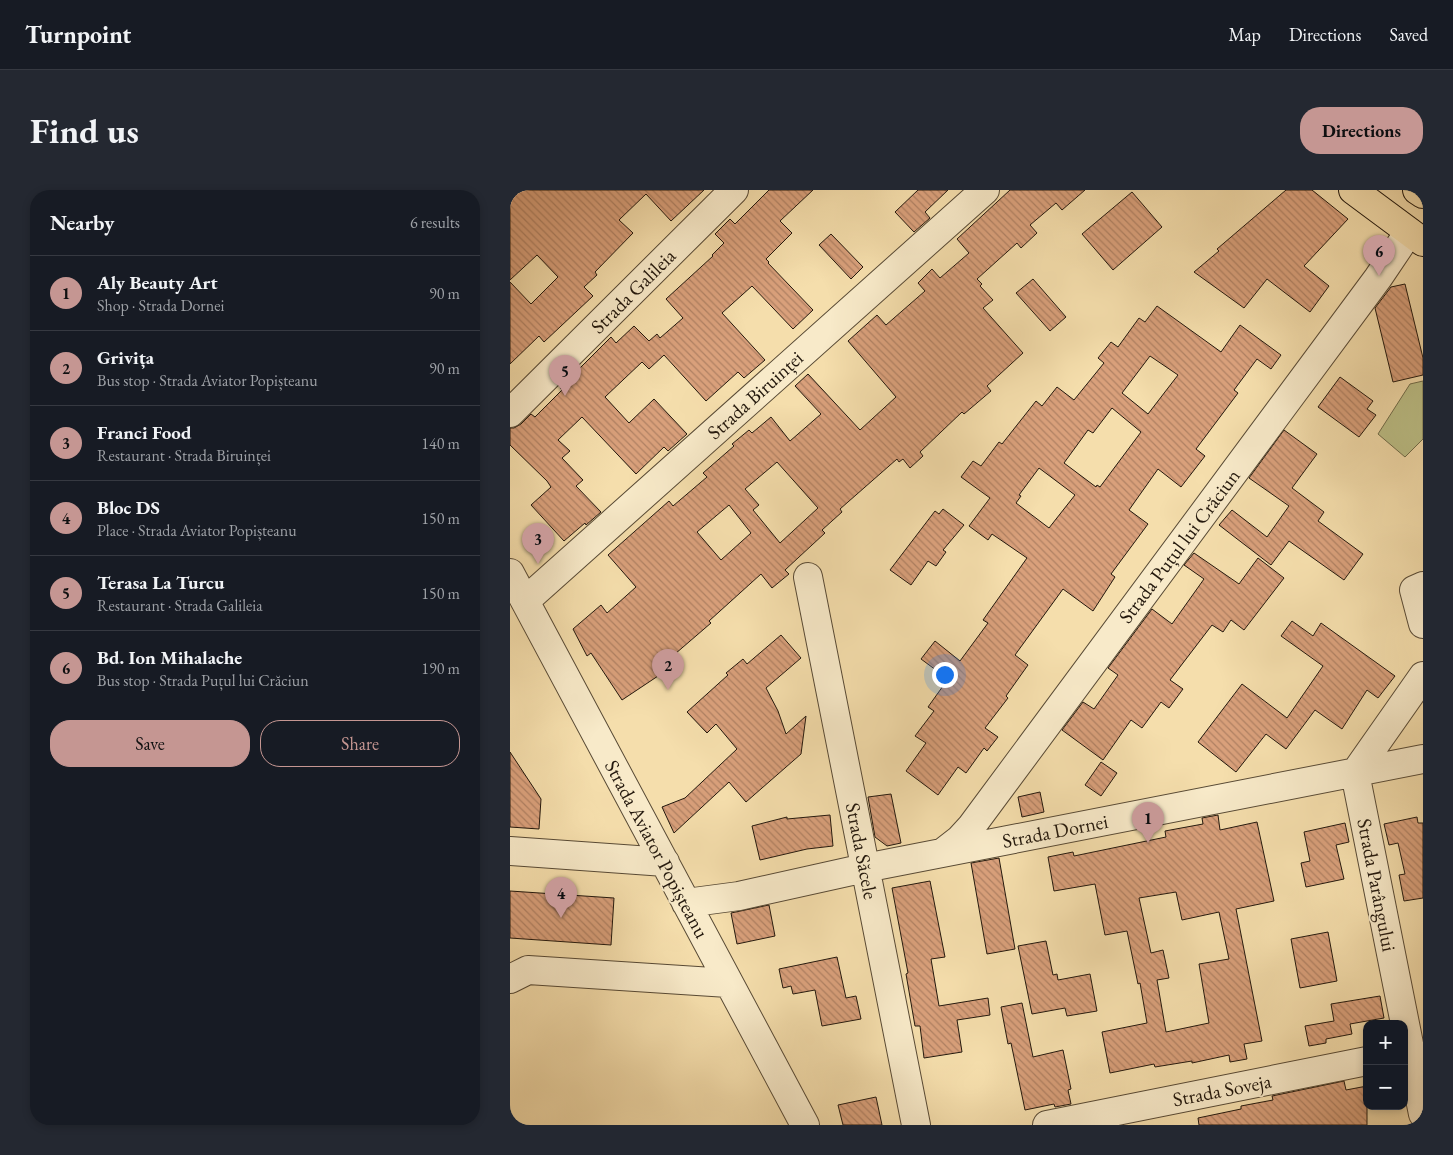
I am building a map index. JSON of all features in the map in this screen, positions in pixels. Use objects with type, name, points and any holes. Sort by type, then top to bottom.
[{"type":"main road","points":[[1353,190],[1416,237]]},
{"type":"main road","points":[[1418,190],[1423,194]]},
{"type":"street","name":"Strada Galileia","points":[[510,413],[734,190]]},
{"type":"street","name":"Strada Biruinței","points":[[525,601],[985,190]]},
{"type":"street","name":"Strada Puțul lui Crăciun","points":[[942,853],[970,827],[1372,286],[1416,237]]},
{"type":"street","name":"Strada Aviator Popișteanu","points":[[510,573],[805,1125]]},
{"type":"street","name":"Strada Săcele","points":[[808,577],[916,1125]]},
{"type":"street","points":[[1423,586],[1414,590],[1423,624]]},
{"type":"street","points":[[1355,773],[1423,676]]},
{"type":"street","name":"Strada Dornei","points":[[686,903],[739,896],[866,868],[1423,759]]},
{"type":"street","name":"Strada Parângului","points":[[1355,773],[1413,1052],[1423,1114]]},
{"type":"street","points":[[510,852],[665,862]]},
{"type":"street","points":[[510,980],[528,970],[728,983]]},
{"type":"street","name":"Strada Soveja","points":[[1047,1125],[1363,1062]]},
{"type":"green space","points":[[1423,381],[1423,439],[1405,457],[1378,434],[1410,384]]},
{"type":"building","points":[[521,190],[704,190],[671,221],[646,194],[619,220],[633,233],[595,272],[597,275],[584,287],[593,296],[544,342],[539,336],[510,364],[510,282],[531,304],[558,277],[537,255],[510,280],[510,200]]},
{"type":"building","points":[[769,190],[813,190],[780,221],[792,233],[766,259],[813,310],[793,329],[752,286],[722,313],[765,360],[744,378],[738,372],[706,401],[664,355],[649,369],[642,362],[605,397],[629,423],[654,399],[687,434],[668,451],[664,447],[636,474],[582,417],[558,440],[570,451],[562,458],[583,480],[576,486],[601,512],[564,541],[531,505],[551,487],[510,445],[510,428],[521,424],[531,414],[535,417],[562,390],[560,388],[611,337],[616,343],[634,326],[649,341],[657,334],[660,338],[683,318],[666,299],[713,256],[724,243],[715,234],[730,219],[735,224]]},
{"type":"building","points":[[918,190],[948,190],[925,212],[930,218],[914,232],[895,212]]},
{"type":"building","points":[[1010,190],[1085,190],[1062,210],[1056,203],[1030,225],[1037,233],[1021,248],[1017,243],[977,279],[982,284],[980,286],[993,300],[983,308],[1023,353],[987,386],[991,391],[964,414],[962,412],[920,452],[923,456],[910,468],[903,459],[899,462],[897,459],[840,509],[842,512],[822,530],[825,533],[785,570],[789,574],[772,588],[761,574],[709,621],[711,623],[668,660],[671,664],[658,676],[622,700],[591,653],[587,656],[573,629],[601,605],[607,613],[636,587],[608,555],[669,501],[673,506],[707,477],[703,473],[749,430],[752,433],[771,417],[790,441],[821,414],[795,386],[808,374],[860,430],[896,397],[848,341],[877,315],[886,325],[925,291],[918,283],[932,269],[940,278],[969,253],[957,239]],"holes":[[[777,462],[818,508],[780,543],[753,510],[759,505],[745,489]],[[729,505],[751,533],[721,560],[697,532]]]},
{"type":"building","points":[[1286,190],[1312,190],[1348,219],[1304,266],[1329,286],[1310,312],[1267,279],[1244,308],[1194,272],[1219,251],[1217,249]]},
{"type":"building","points":[[1132,192],[1162,227],[1113,270],[1082,234]]},
{"type":"building","points":[[831,234],[863,267],[851,279],[819,245]]},
{"type":"building","points":[[1033,279],[1066,317],[1050,331],[1016,293]]},
{"type":"building","points":[[1405,284],[1423,358],[1423,375],[1393,382],[1375,308],[1391,287]]},
{"type":"building","points":[[1157,306],[1221,352],[1240,325],[1281,355],[1271,369],[1257,359],[1234,390],[1238,393],[1196,449],[1205,456],[1181,487],[1158,469],[1129,510],[1148,524],[1111,574],[1115,577],[1093,611],[1063,589],[1015,655],[1028,665],[1006,696],[1008,698],[985,728],[998,737],[987,751],[984,748],[966,773],[958,767],[938,795],[906,771],[926,743],[915,736],[934,711],[928,707],[948,679],[921,659],[935,641],[960,661],[988,623],[983,620],[1027,558],[992,534],[988,540],[969,526],[990,498],[961,477],[973,461],[981,466],[999,442],[1002,444],[1036,401],[1042,406],[1057,387],[1074,400],[1104,363],[1098,358],[1111,342],[1118,347],[1139,318],[1145,322]],"holes":[[[1150,356],[1178,375],[1148,414],[1122,393]],[[1112,408],[1141,432],[1100,487],[1097,485],[1096,487],[1064,463],[1088,430],[1093,433]],[[1039,468],[1075,495],[1049,528],[1016,503],[1021,496],[1019,495]]]},
{"type":"building","points":[[1340,377],[1373,401],[1367,409],[1376,415],[1359,437],[1318,407]]},
{"type":"building","points":[[1284,430],[1317,454],[1292,488],[1324,512],[1318,521],[1363,554],[1344,580],[1289,541],[1271,565],[1219,525],[1232,510],[1267,537],[1289,506],[1249,478]]},
{"type":"building","points":[[943,509],[964,525],[943,550],[946,552],[936,566],[928,561],[911,585],[890,570],[935,511],[939,514]]},
{"type":"building","points":[[1194,553],[1239,584],[1258,558],[1284,578],[1244,630],[1231,620],[1223,632],[1212,625],[1170,680],[1183,689],[1169,708],[1161,702],[1142,728],[1131,720],[1103,760],[1062,730],[1083,702],[1094,709],[1118,675],[1108,668],[1152,609],[1172,624],[1204,579],[1184,565]]},
{"type":"building","points":[[1292,621],[1313,636],[1321,623],[1395,676],[1378,698],[1367,690],[1342,729],[1315,710],[1286,749],[1266,734],[1236,772],[1198,742],[1242,684],[1287,718],[1323,666],[1281,636]]},
{"type":"building","points":[[781,635],[801,658],[766,688],[778,711],[786,734],[806,716],[801,754],[746,802],[729,782],[674,833],[662,807],[685,798],[737,749],[716,724],[707,733],[687,712],[728,675],[726,673],[743,659],[747,664]]},
{"type":"building","points":[[510,752],[541,799],[539,829],[510,827]]},
{"type":"building","points":[[1101,762],[1117,773],[1101,796],[1085,785]]},
{"type":"building","points":[[1040,792],[1044,812],[1022,817],[1018,797]]},
{"type":"building","points":[[891,794],[901,843],[887,846],[875,837],[868,797]]},
{"type":"building","points":[[830,815],[833,846],[807,849],[760,860],[752,826],[787,817],[787,819]]},
{"type":"building","points":[[1218,815],[1220,830],[1257,822],[1274,901],[1236,909],[1262,1041],[1244,1044],[1247,1059],[1230,1062],[1229,1055],[1192,1063],[1192,1061],[1155,1067],[1154,1064],[1110,1073],[1102,1032],[1147,1023],[1140,983],[1138,984],[1127,931],[1105,935],[1095,884],[1054,891],[1048,857],[1073,852],[1074,856],[1166,837],[1165,831],[1203,824],[1202,818]],"holes":[[[1176,892],[1182,920],[1219,912],[1229,959],[1199,964],[1209,1023],[1166,1032],[1157,980],[1169,978],[1163,950],[1151,953],[1139,898]]]},
{"type":"building","points":[[1417,817],[1418,823],[1423,823],[1423,898],[1404,901],[1399,875],[1405,874],[1398,843],[1389,845],[1384,824]]},
{"type":"building","points":[[1345,823],[1349,842],[1336,845],[1344,879],[1306,887],[1301,863],[1310,861],[1304,832]]},
{"type":"building","points":[[999,858],[1015,949],[987,954],[971,863]]},
{"type":"building","points":[[930,881],[945,957],[931,959],[939,1006],[988,998],[990,1015],[957,1020],[962,1052],[924,1058],[920,1026],[915,1026],[906,974],[908,973],[892,888]]},
{"type":"building","points":[[510,891],[614,898],[611,945],[510,938]]},
{"type":"building","points":[[769,905],[775,936],[737,944],[731,913]]},
{"type":"building","points":[[1328,932],[1337,981],[1300,988],[1291,939]]},
{"type":"building","points":[[1046,941],[1053,975],[1057,974],[1058,980],[1090,974],[1097,1011],[1067,1016],[1065,1008],[1032,1014],[1018,946]]},
{"type":"building","points":[[837,957],[846,998],[856,996],[861,1019],[822,1026],[815,990],[793,994],[791,986],[783,988],[779,969]]},
{"type":"building","points":[[1380,996],[1384,1018],[1363,1020],[1363,1022],[1350,1024],[1352,1034],[1326,1039],[1326,1043],[1309,1046],[1305,1026],[1334,1021],[1331,1004]]},
{"type":"building","points":[[1022,1003],[1033,1057],[1063,1050],[1071,1089],[1068,1090],[1071,1104],[1055,1107],[1054,1104],[1025,1110],[1011,1043],[1008,1044],[1001,1007]]},
{"type":"building","points":[[1344,1081],[1346,1090],[1363,1087],[1363,1110],[1367,1110],[1367,1125],[1199,1125],[1198,1118],[1241,1109],[1241,1106],[1273,1100],[1272,1096]]},
{"type":"building","points":[[876,1097],[882,1125],[843,1125],[838,1105]]},
{"type":"place","name":"Bd. Ion Mihalache","points":[[1379,276]]},
{"type":"place","name":"Terasa La Turcu","points":[[565,396]]},
{"type":"place","name":"Franci Food","points":[[538,564]]},
{"type":"place","name":"Grivița","points":[[668,690]]},
{"type":"place","name":"Aly Beauty Art","points":[[1148,843]]},
{"type":"place","name":"Bloc DS","points":[[561,918]]}]
